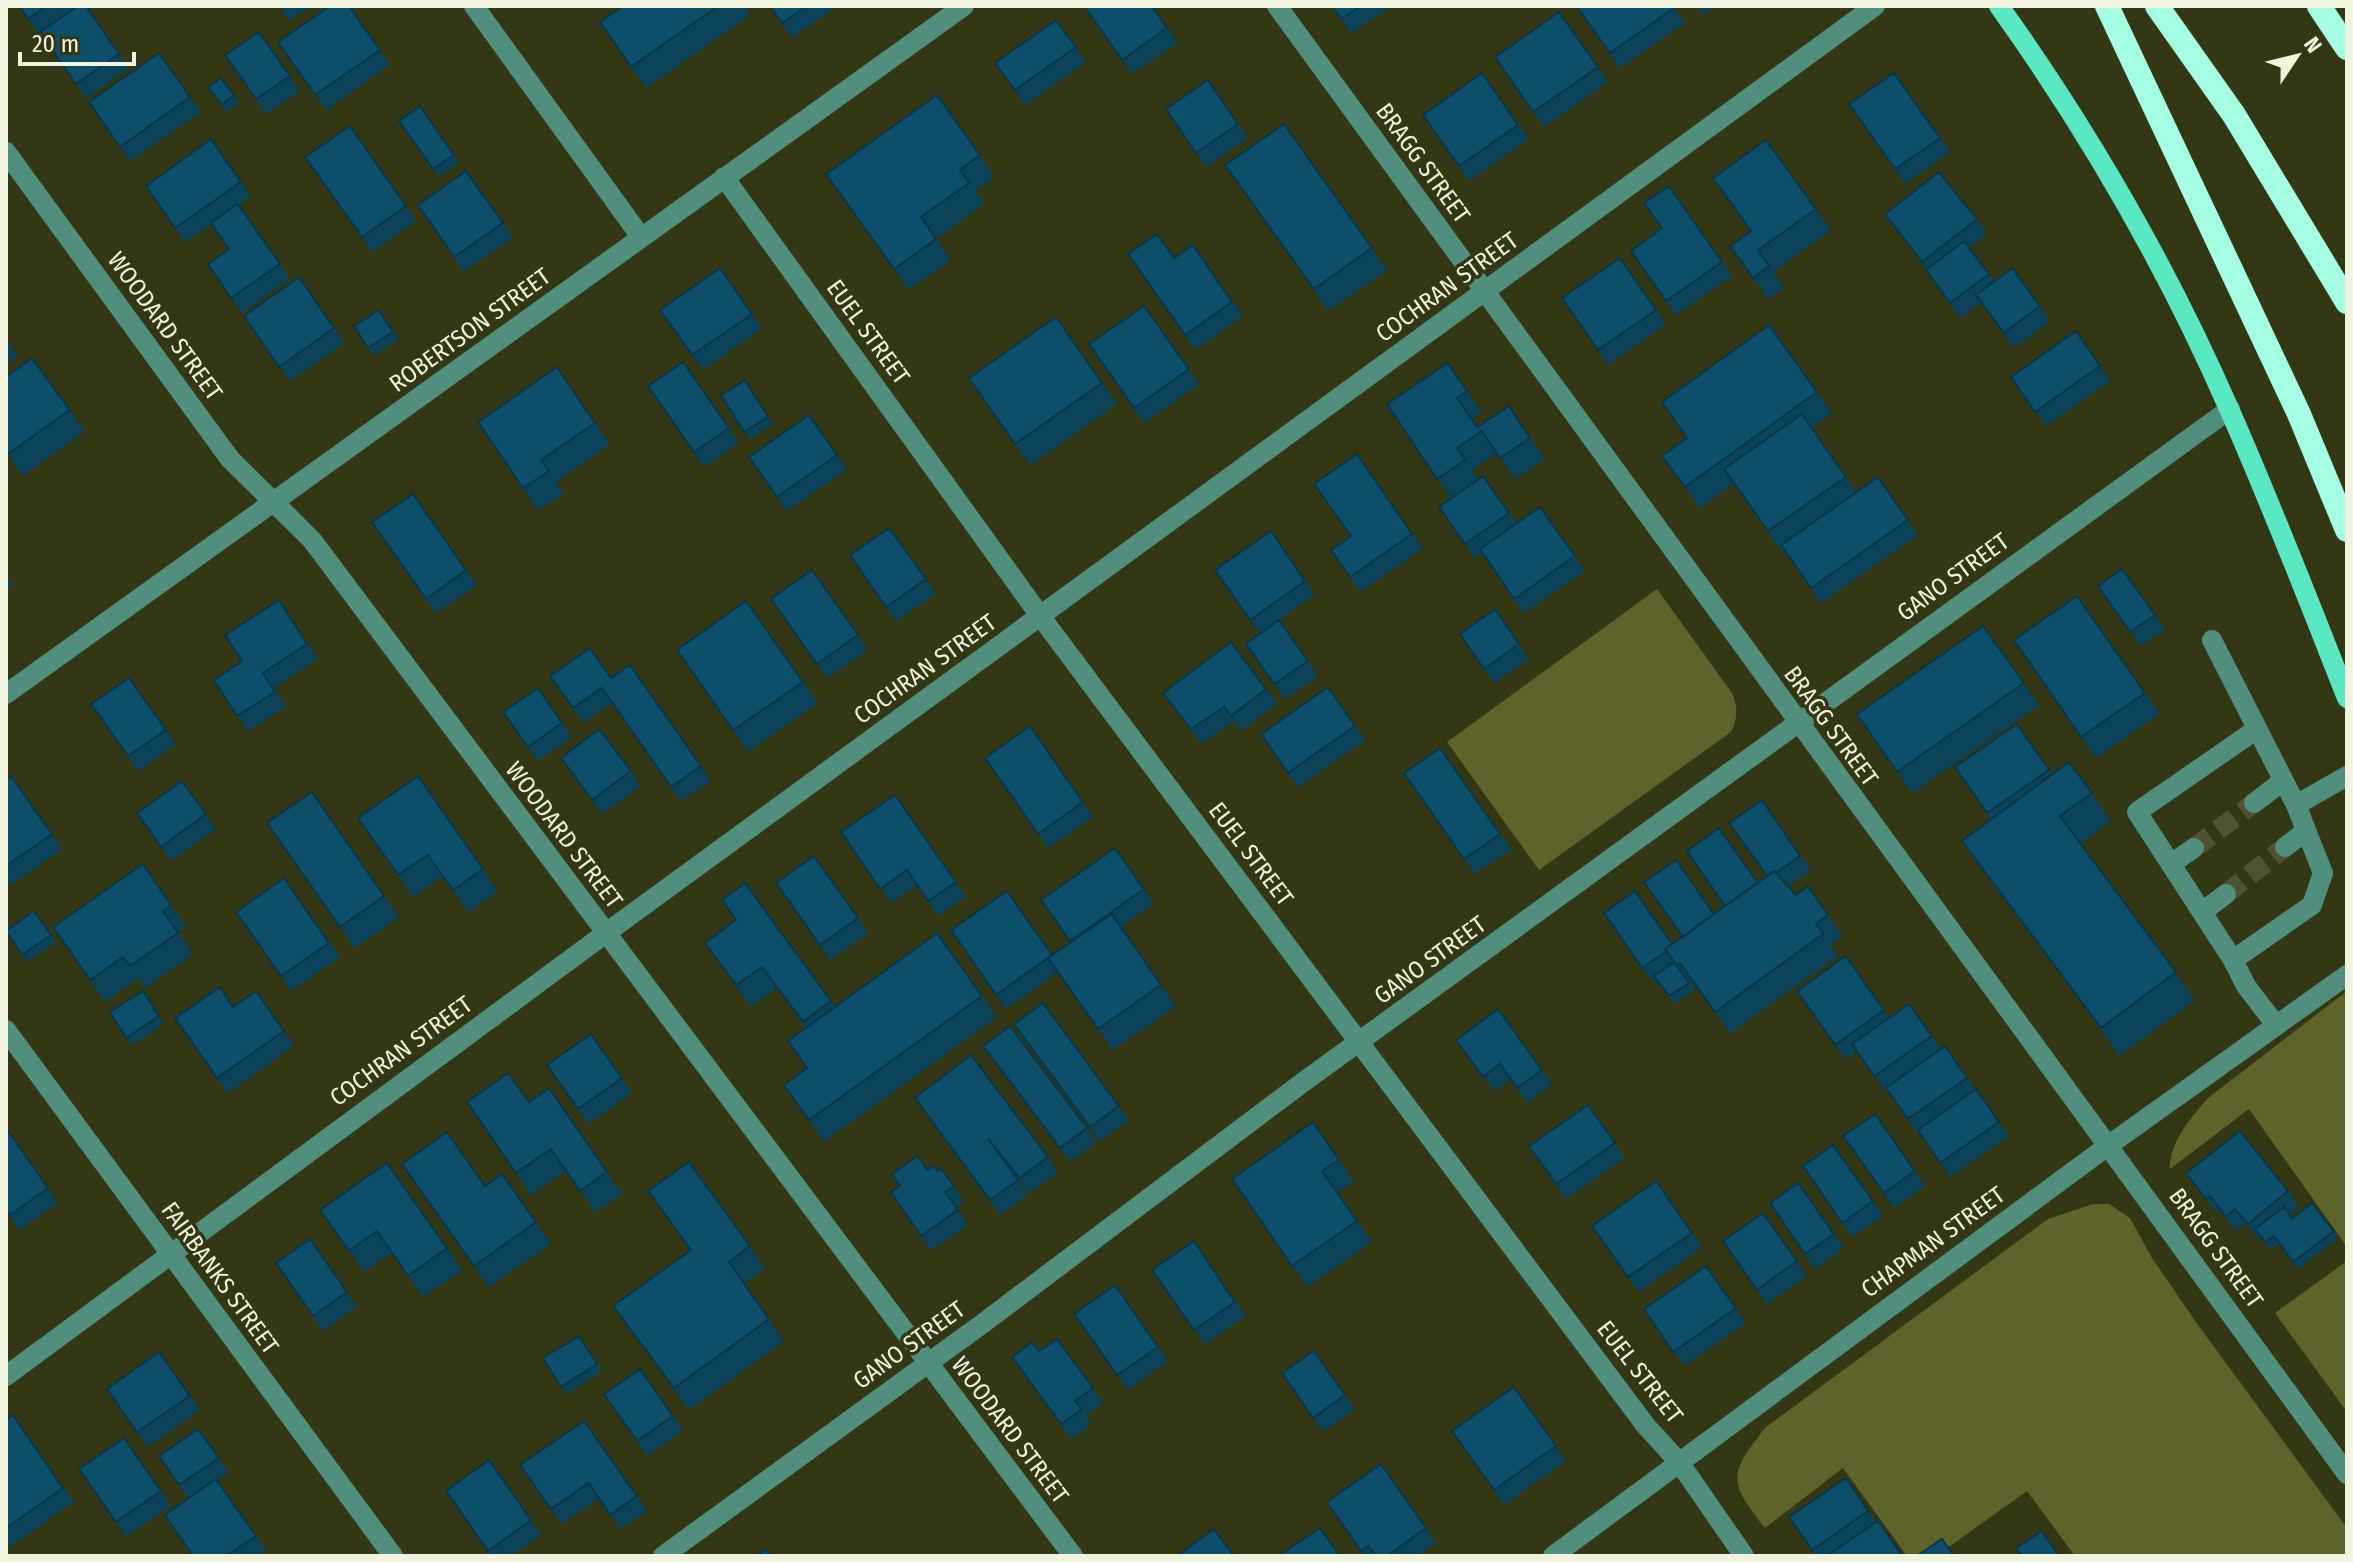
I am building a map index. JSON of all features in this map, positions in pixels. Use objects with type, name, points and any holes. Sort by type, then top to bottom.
[{"type":"highway","points":[[2107,6],[2299,414],[2347,530]]},
{"type":"highway","points":[[2157,6],[2234,115],[2347,302]]},
{"type":"highway","points":[[2319,6],[2347,48]]},
{"type":"main road","points":[[1999,6],[2114,184],[2184,314],[2230,409],[2347,698]]},
{"type":"street","points":[[474,6],[641,237]]},
{"type":"street","name":"ROBERTSON STREET","points":[[6,694],[964,6]]},
{"type":"street","name":"BRAGG STREET","points":[[1277,6],[2347,1474]]},
{"type":"street","name":"COCHRAN STREET","points":[[6,1376],[606,933],[1875,6]]},
{"type":"street","name":"WOODARD STREET","points":[[6,152],[230,459],[312,540],[1073,1556]]},
{"type":"street","name":"EUEL STREET","points":[[724,177],[1041,617],[1646,1426],[1679,1462],[1744,1556]]},
{"type":"street","name":"GANO STREET","points":[[663,1556],[1796,722],[2230,409]]},
{"type":"street","points":[[2212,640],[2296,805],[2323,873],[2312,905],[2233,960]]},
{"type":"street","points":[[2257,729],[2137,812],[2233,960],[2246,986],[2276,1025]]},
{"type":"street","points":[[2296,805],[2347,776]]},
{"type":"street","points":[[2254,803],[2283,781]]},
{"type":"street","points":[[2285,847],[2306,831]]},
{"type":"street","points":[[2171,864],[2194,848]]},
{"type":"street","points":[[2202,912],[2226,894]]},
{"type":"street","name":"CHAPMAN STREET","points":[[1553,1556],[2109,1145],[2347,975]]},
{"type":"street","name":"FAIRBANKS STREET","points":[[6,1030],[393,1556]]},
{"type":"green space","points":[[1657,589],[1732,693],[1736,712],[1731,732],[1539,870],[1447,742]]},
{"type":"green space","points":[[2347,991],[2347,1247],[2249,1109],[2170,1169],[2177,1140],[2208,1098]]},
{"type":"green space","points":[[2093,1204],[2109,1204],[2130,1218],[2152,1258],[2198,1325],[2347,1528],[2347,1556],[2075,1556],[2027,1491],[1936,1556],[1907,1556],[1843,1468],[1765,1528],[1744,1500],[1737,1478],[1744,1457],[1766,1427],[2048,1219]]},
{"type":"green space","points":[[2347,1261],[2347,1412],[2275,1313]]},
{"type":"building","points":[[19,6],[46,6],[28,19]]},
{"type":"building","points":[[78,6],[86,6],[119,54],[76,84],[40,32]]},
{"type":"building","points":[[330,6],[349,6],[380,50],[315,95],[278,42]]},
{"type":"building","points":[[623,6],[718,6],[631,67],[600,22]]},
{"type":"building","points":[[770,6],[807,6],[782,23]]},
{"type":"building","points":[[1084,6],[1152,6],[1167,28],[1122,60]]},
{"type":"building","points":[[1332,6],[1361,6],[1341,19]]},
{"type":"building","points":[[1576,6],[1673,6],[1674,8],[1610,53]]},
{"type":"building","points":[[1559,12],[1598,67],[1533,112],[1495,57]]},
{"type":"building","points":[[1056,20],[1076,47],[1015,90],[995,63]]},
{"type":"building","points":[[259,32],[290,76],[256,99],[225,55]]},
{"type":"building","points":[[159,53],[190,97],[120,147],[89,102]]},
{"type":"building","points":[[1482,73],[1518,125],[1459,166],[1423,115]]},
{"type":"building","points":[[1894,73],[1940,138],[1895,169],[1849,104]]},
{"type":"building","points":[[221,78],[234,95],[222,105],[208,88]]},
{"type":"building","points":[[1208,80],[1238,124],[1196,153],[1166,109]]},
{"type":"building","points":[[937,95],[980,155],[960,170],[969,183],[921,217],[936,239],[894,269],[826,174]]},
{"type":"building","points":[[420,106],[454,155],[433,169],[399,121]]},
{"type":"building","points":[[1284,124],[1372,248],[1314,289],[1225,165]]},
{"type":"building","points":[[350,126],[406,206],[362,237],[305,157]]},
{"type":"building","points":[[211,139],[241,182],[175,228],[146,186]]},
{"type":"building","points":[[1766,140],[1816,209],[1758,250],[1769,266],[1753,278],[1730,246],[1751,231],[1713,178]]},
{"type":"building","points":[[466,171],[503,223],[454,257],[418,205]]},
{"type":"building","points":[[1939,172],[1977,219],[1922,262],[1885,214]]},
{"type":"building","points":[[1669,186],[1722,262],[1666,301],[1631,251],[1662,228],[1644,203]]},
{"type":"building","points":[[238,204],[280,264],[231,298],[208,264],[229,249],[211,223]]},
{"type":"building","points":[[1157,234],[1174,258],[1193,245],[1232,302],[1185,335],[1128,254]]},
{"type":"building","points":[[1964,241],[1989,274],[1950,303],[1926,270]]},
{"type":"building","points":[[1620,258],[1656,310],[1598,350],[1562,298]]},
{"type":"building","points":[[720,268],[752,314],[692,355],[660,310]]},
{"type":"building","points":[[2012,268],[2040,306],[2004,333],[1976,295]]},
{"type":"building","points":[[299,277],[334,328],[279,367],[244,316]]},
{"type":"building","points":[[1144,306],[1189,369],[1134,408],[1089,344]]},
{"type":"building","points":[[379,310],[393,332],[368,348],[354,326]]},
{"type":"building","points":[[1056,317],[1102,383],[1015,444],[969,378]]},
{"type":"building","points":[[1769,325],[1817,392],[1685,487],[1662,456],[1687,438],[1662,402]]},
{"type":"building","points":[[2076,331],[2100,366],[2035,412],[2011,377]]},
{"type":"building","points":[[32,358],[70,410],[8,454],[6,377]]},
{"type":"building","points":[[683,362],[729,428],[694,452],[648,386]]},
{"type":"building","points":[[1448,363],[1467,391],[1457,398],[1477,427],[1509,406],[1530,438],[1500,458],[1482,431],[1457,448],[1465,460],[1437,479],[1387,404]]},
{"type":"building","points":[[557,367],[595,423],[541,460],[549,471],[523,488],[478,422]]},
{"type":"building","points":[[745,380],[768,417],[744,432],[721,395]]},
{"type":"building","points":[[1802,414],[1846,477],[1768,531],[1724,469]]},
{"type":"building","points":[[809,415],[837,455],[777,497],[749,457]]},
{"type":"building","points":[[1357,454],[1412,534],[1350,577],[1331,550],[1351,536],[1314,484]]},
{"type":"building","points":[[1483,476],[1509,513],[1465,544],[1439,507]]},
{"type":"building","points":[[1878,477],[1908,520],[1811,588],[1781,545]]},
{"type":"building","points":[[413,494],[466,570],[426,599],[372,522]]},
{"type":"building","points":[[1540,507],[1575,556],[1514,599],[1480,549]]},
{"type":"building","points":[[889,528],[926,579],[886,607],[850,555]]},
{"type":"building","points":[[1271,531],[1305,581],[1250,620],[1215,570]]},
{"type":"building","points":[[2122,569],[2155,615],[2130,632],[2098,586]]},
{"type":"building","points":[[812,570],[858,635],[817,664],[771,599]]},
{"type":"building","points":[[2077,596],[2145,693],[2081,737],[2014,640]]},
{"type":"building","points":[[279,600],[307,644],[263,673],[275,692],[237,716],[214,680],[242,661],[225,635]]},
{"type":"building","points":[[746,601],[803,682],[733,730],[677,650]]},
{"type":"building","points":[[1495,609],[1519,644],[1484,669],[1460,634]]},
{"type":"building","points":[[1279,620],[1308,661],[1274,684],[1246,644]]},
{"type":"building","points":[[1983,626],[2024,683],[1897,772],[1857,714]]},
{"type":"building","points":[[1231,642],[1266,689],[1231,716],[1224,707],[1191,729],[1163,693]]},
{"type":"building","points":[[590,648],[611,678],[630,665],[701,766],[671,787],[602,688],[573,708],[550,676]]},
{"type":"building","points":[[129,678],[166,730],[128,756],[91,704]]},
{"type":"building","points":[[1328,687],[1355,726],[1288,773],[1261,734]]},
{"type":"building","points":[[538,688],[562,723],[528,747],[503,712]]},
{"type":"building","points":[[2017,724],[2049,770],[1987,813],[1955,767]]},
{"type":"building","points":[[1030,726],[1083,802],[1038,834],[985,758]]},
{"type":"building","points":[[599,729],[631,771],[592,800],[561,758]]},
{"type":"building","points":[[1440,748],[1500,834],[1464,859],[1404,773]]},
{"type":"building","points":[[2069,762],[2092,793],[2060,816],[2176,972],[2101,1028],[1962,841]]},
{"type":"building","points":[[11,776],[52,834],[6,866],[6,780]]},
{"type":"building","points":[[418,776],[483,869],[453,890],[428,855],[398,875],[358,818]]},
{"type":"building","points":[[182,781],[206,814],[161,847],[137,813]]},
{"type":"building","points":[[312,792],[384,896],[340,927],[267,823]]},
{"type":"building","points":[[895,795],[956,882],[928,901],[907,870],[880,889],[841,832]]},
{"type":"building","points":[[1762,800],[1800,856],[1767,876],[1729,823]]},
{"type":"building","points":[[1719,828],[1758,883],[1725,906],[1687,851]]},
{"type":"building","points":[[1115,848],[1144,889],[1070,941],[1041,900]]},
{"type":"building","points":[[814,856],[858,918],[820,945],[776,883]]},
{"type":"building","points":[[1676,860],[1714,914],[1683,937],[1644,882]]},
{"type":"building","points":[[143,864],[171,905],[163,911],[178,933],[130,966],[123,957],[90,980],[53,927]]},
{"type":"building","points":[[1774,871],[1796,895],[1808,886],[1828,915],[1816,924],[1823,934],[1715,1012],[1680,963],[1677,966],[1665,949]]},
{"type":"building","points":[[284,878],[329,943],[281,976],[236,912]]},
{"type":"building","points":[[745,883],[831,1001],[803,1022],[762,967],[736,985],[705,943],[736,920],[722,900]]},
{"type":"building","points":[[1007,891],[1052,955],[996,995],[951,930]]},
{"type":"building","points":[[1635,891],[1672,944],[1642,968],[1604,913]]},
{"type":"building","points":[[34,911],[51,935],[22,955],[6,931]]},
{"type":"building","points":[[1112,914],[1161,985],[1098,1029],[1048,958]]},
{"type":"building","points":[[937,933],[982,996],[809,1120],[784,1085],[807,1068],[788,1041]]},
{"type":"building","points":[[1846,956],[1884,1010],[1835,1045],[1797,991]]},
{"type":"building","points":[[1674,962],[1689,983],[1669,996],[1654,976]]},
{"type":"building","points":[[220,987],[233,1007],[256,991],[284,1031],[217,1078],[175,1018]]},
{"type":"building","points":[[143,991],[159,1016],[126,1038],[110,1012]]},
{"type":"building","points":[[1043,1003],[1119,1106],[1090,1127],[1014,1024]]},
{"type":"building","points":[[1909,1004],[1932,1036],[1874,1076],[1852,1044]]},
{"type":"building","points":[[1498,1009],[1542,1070],[1517,1088],[1500,1064],[1483,1077],[1456,1040]]},
{"type":"building","points":[[1010,1026],[1087,1128],[1060,1148],[983,1046]]},
{"type":"building","points":[[591,1034],[622,1078],[578,1109],[547,1065]]},
{"type":"building","points":[[1945,1046],[1967,1078],[1908,1119],[1886,1088]]},
{"type":"building","points":[[971,1055],[1048,1157],[1020,1178],[988,1139],[1018,1180],[990,1200],[915,1098]]},
{"type":"building","points":[[508,1073],[529,1102],[549,1088],[607,1172],[580,1191],[551,1149],[516,1173],[467,1102]]},
{"type":"building","points":[[1976,1089],[1999,1122],[1940,1163],[1918,1130]]},
{"type":"building","points":[[1588,1105],[1615,1143],[1556,1184],[1529,1146]]},
{"type":"building","points":[[1875,1114],[1915,1171],[1884,1193],[1843,1136]]},
{"type":"building","points":[[1313,1122],[1339,1160],[1322,1171],[1357,1221],[1292,1266],[1232,1179]]},
{"type":"building","points":[[6,1128],[48,1188],[10,1215],[6,1210]]},
{"type":"building","points":[[2240,1131],[2288,1191],[2248,1224],[2235,1209],[2226,1217],[2210,1196],[2206,1199],[2186,1173]]},
{"type":"building","points":[[447,1132],[485,1186],[502,1174],[536,1222],[474,1266],[402,1164]]},
{"type":"building","points":[[1833,1145],[1873,1201],[1842,1223],[1803,1166]]},
{"type":"building","points":[[918,1156],[927,1170],[934,1165],[938,1171],[941,1169],[954,1186],[945,1192],[958,1210],[921,1236],[891,1192],[900,1186],[892,1174]]},
{"type":"building","points":[[689,1162],[750,1246],[729,1262],[769,1319],[674,1388],[613,1306],[691,1250],[648,1191]]},
{"type":"building","points":[[387,1163],[447,1248],[408,1276],[377,1231],[349,1251],[320,1210]]},
{"type":"building","points":[[1656,1181],[1692,1233],[1628,1277],[1592,1226]]},
{"type":"building","points":[[1798,1183],[1834,1234],[1805,1254],[1770,1203]]},
{"type":"building","points":[[2312,1203],[2334,1231],[2293,1262],[2274,1236],[2265,1242],[2255,1229],[2284,1207],[2292,1218]]},
{"type":"building","points":[[1763,1213],[1797,1261],[1757,1290],[1723,1241]]},
{"type":"building","points":[[310,1239],[347,1292],[313,1316],[276,1263]]},
{"type":"building","points":[[1194,1241],[1235,1302],[1194,1330],[1152,1270]]},
{"type":"building","points":[[1706,1266],[1736,1308],[1673,1352],[1644,1309]]},
{"type":"building","points":[[1115,1285],[1158,1347],[1117,1375],[1074,1314]]},
{"type":"building","points":[[579,1336],[597,1364],[561,1387],[543,1358]]},
{"type":"building","points":[[1057,1339],[1093,1388],[1075,1401],[1082,1409],[1061,1424],[1012,1357],[1032,1342],[1039,1351]]},
{"type":"building","points":[[1314,1351],[1345,1395],[1313,1418],[1282,1373]]},
{"type":"building","points":[[159,1352],[190,1396],[137,1432],[107,1389]]},
{"type":"building","points":[[640,1369],[673,1416],[637,1441],[604,1394]]},
{"type":"building","points":[[1514,1387],[1556,1446],[1494,1490],[1452,1431]]},
{"type":"building","points":[[13,1415],[63,1488],[6,1528],[6,1420]]},
{"type":"building","points":[[584,1421],[637,1496],[610,1515],[589,1483],[551,1509],[520,1465]]},
{"type":"building","points":[[198,1429],[219,1458],[179,1485],[159,1456]]},
{"type":"building","points":[[124,1438],[161,1491],[116,1522],[79,1469]]},
{"type":"building","points":[[489,1460],[531,1520],[488,1551],[446,1491]]},
{"type":"building","points":[[1381,1464],[1426,1528],[1387,1556],[1376,1556],[1368,1546],[1361,1551],[1327,1502]]},
{"type":"building","points":[[1846,1478],[1868,1511],[1812,1550],[1789,1517]]},
{"type":"building","points":[[216,1479],[256,1536],[226,1556],[193,1556],[165,1515]]},
{"type":"building","points":[[1878,1521],[1901,1554],[1899,1556],[1827,1556]]},
{"type":"building","points":[[1320,1528],[1340,1556],[1280,1555]]},
{"type":"building","points":[[1214,1529],[1234,1556],[1177,1556]]},
{"type":"building","points":[[2042,1531],[2059,1556],[2022,1556],[2016,1548]]},
{"type":"building","points":[[1942,1539],[1954,1556],[1917,1556]]},
{"type":"building","points":[[766,1549],[771,1556],[757,1556]]},
{"type":"tunnel","points":[[2194,848],[2254,803]]},
{"type":"tunnel","points":[[2226,894],[2285,847]]}]
